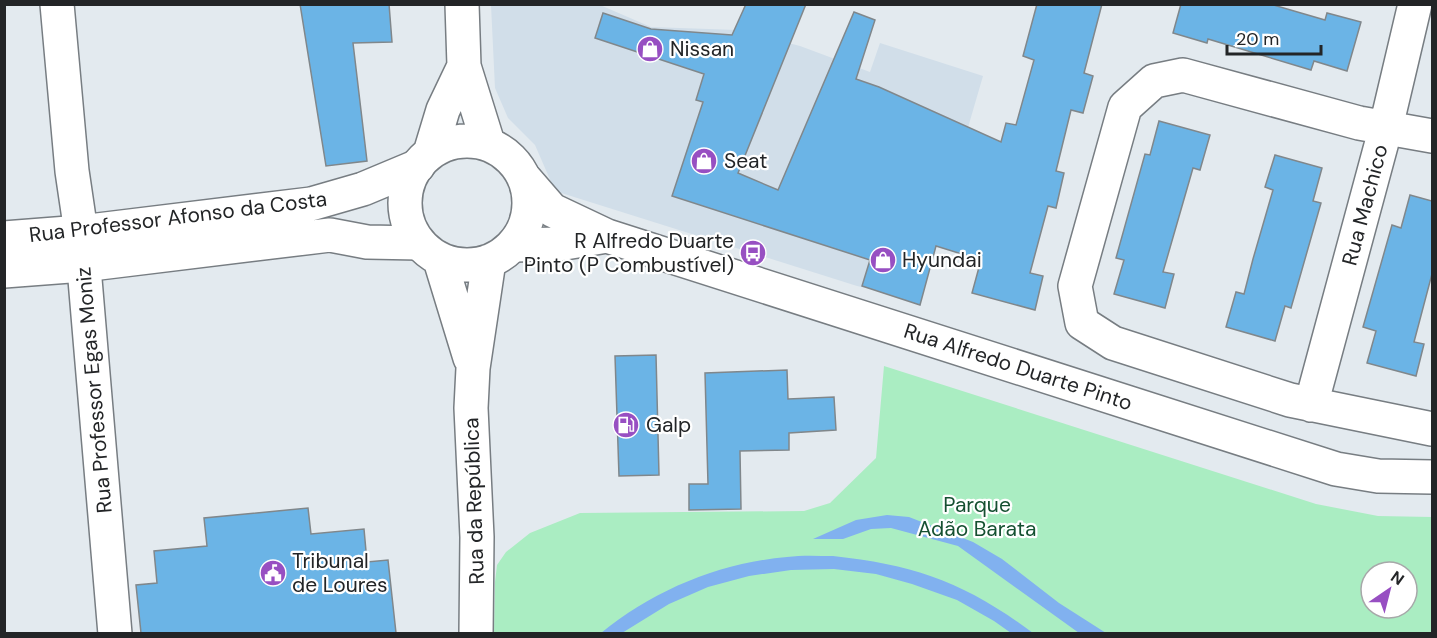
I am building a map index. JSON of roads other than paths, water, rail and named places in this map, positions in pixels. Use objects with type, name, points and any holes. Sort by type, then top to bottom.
[{"type":"street","name":"Rua Professor Egas Moniz","points":[[57,4],[72,171],[81,232],[115,633]]},
{"type":"street","points":[[462,4],[464,66],[488,143]]},
{"type":"street","name":"Rua Machico","points":[[1311,405],[1386,127],[1415,4]]},
{"type":"street","points":[[424,159],[448,143],[469,140],[488,143],[511,158],[526,180],[530,203],[526,225],[501,253],[465,265],[430,251],[407,222],[404,198],[424,159],[443,110],[464,66]]},
{"type":"street","points":[[1432,136],[1359,123],[1183,75],[1154,81],[1125,107],[1075,286],[1082,323],[1113,343],[1290,400],[1432,429]]},
{"type":"street","name":"Rua Professor Afonso da Costa","points":[[4,238],[81,232],[311,204],[363,189],[424,159]]},
{"type":"street","name":"Rua Alfredo Duarte Pinto","points":[[526,180],[552,210],[607,236],[1336,469],[1378,476],[1432,477]]},
{"type":"street","name":"Rua Professor Afonso da Costa","points":[[4,271],[83,265],[330,235],[430,251]]},
{"type":"street","name":"Rua Alfredo Duarte Pinto","points":[[501,253],[607,236]]},
{"type":"street","name":"Rua da República","points":[[430,251],[473,368]]},
{"type":"street","name":"Rua da República","points":[[476,633],[477,537],[471,408],[473,368],[501,253]]},
{"type":"water","points":[[887,515],[909,517],[973,542],[1002,559],[1059,603],[1106,633],[1079,633],[958,546],[891,528],[871,529],[843,539],[813,539],[856,520]]},
{"type":"water","points":[[798,556],[833,556],[890,565],[939,579],[985,601],[1033,633],[1011,633],[957,600],[912,584],[876,574],[834,569],[791,570],[749,576],[708,587],[669,604],[622,633],[601,633],[643,604],[688,581],[712,572],[762,560]]},
{"type":"place","name":"Nissan","points":[[650,49]]},
{"type":"place","name":"Seat","points":[[704,161]]},
{"type":"place","name":"R Alfredo Duarte Pinto (P Combustível)","points":[[753,253]]},
{"type":"place","name":"Hyundai","points":[[883,260]]},
{"type":"place","name":"Galp","points":[[626,425]]},
{"type":"place","name":"Tribunal de Loures","points":[[273,573]]},
{"type":"park label","name":"Parque Adão Barata","points":[[977,517]]}]
